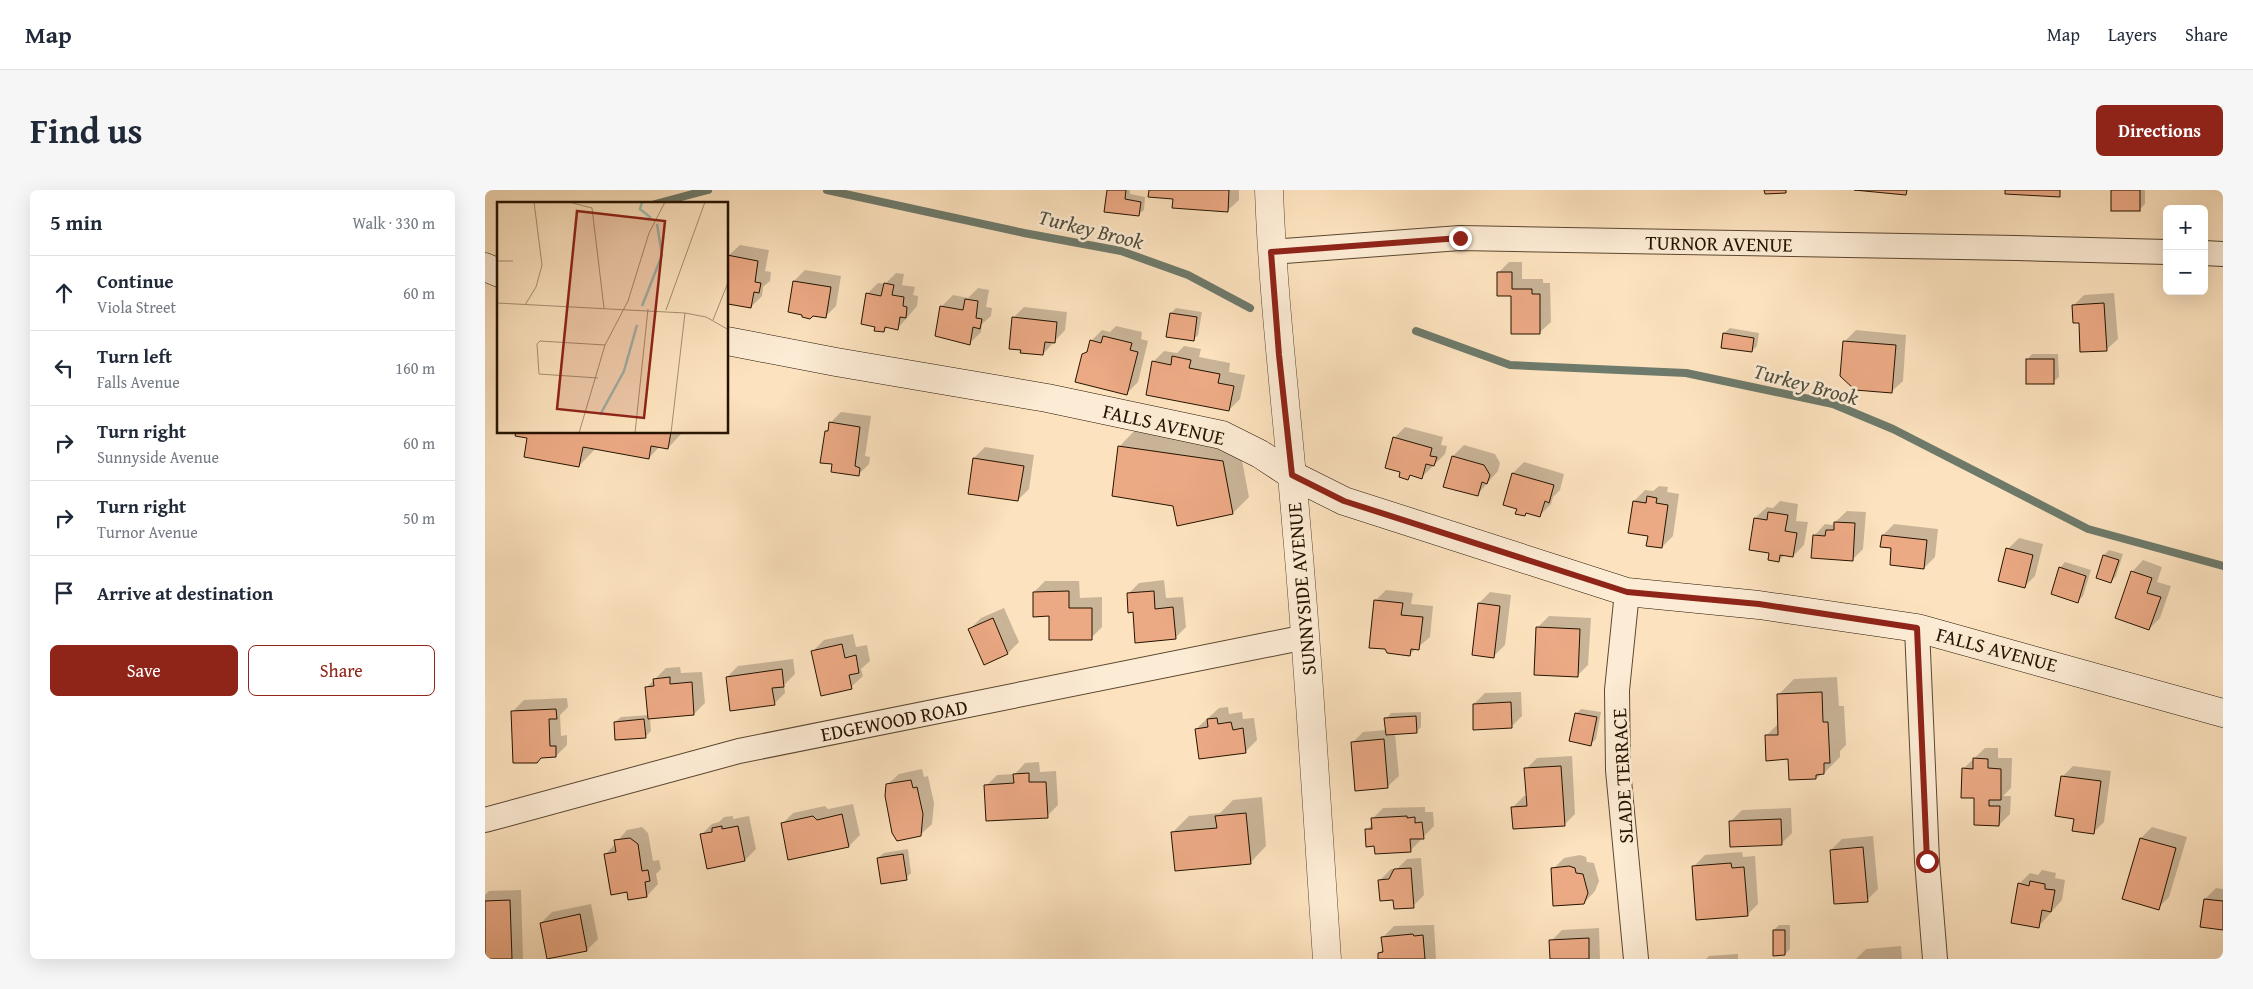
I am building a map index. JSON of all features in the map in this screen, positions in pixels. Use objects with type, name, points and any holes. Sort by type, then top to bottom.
[{"type":"main road","name":"SUNNYSIDE AVENUE","points":[[1269,190],[1271,252],[1279,355],[1292,475],[1306,637],[1327,959]]},
{"type":"main road","points":[[485,267],[497,272]]},
{"type":"main road","name":"FALLS AVENUE","points":[[729,341],[836,362],[1047,398],[1222,435],[1260,454],[1292,475],[1344,501],[1627,592],[1759,604],[1917,628],[2223,713]]},
{"type":"street","name":"TURNOR AVENUE","points":[[1271,252],[1460,238],[2163,252]]},
{"type":"street","points":[[2208,254],[2223,254]]},
{"type":"street","name":"SLADE TERRACE","points":[[1627,592],[1617,690],[1618,770],[1636,959]]},
{"type":"street","points":[[1917,628],[1927,861],[1935,959]]},
{"type":"street","name":"EDGEWOOD ROAD","points":[[485,820],[739,751],[1306,637]]},
{"type":"building","points":[[1107,190],[1126,190],[1125,199],[1141,202],[1139,216],[1104,212]]},
{"type":"building","points":[[1149,190],[1229,190],[1228,212],[1172,208],[1173,199],[1148,197]]},
{"type":"building","points":[[1764,190],[1786,190],[1786,193],[1765,194]]},
{"type":"building","points":[[1854,190],[1907,190],[1906,195]]},
{"type":"building","points":[[2005,190],[2060,190],[2060,197],[2005,194]]},
{"type":"building","points":[[2111,190],[2140,190],[2140,211],[2111,211]]},
{"type":"building","points":[[729,255],[758,261],[755,282],[761,283],[759,293],[754,292],[751,308],[729,304]]},
{"type":"building","points":[[1497,272],[1512,272],[1512,289],[1532,289],[1532,294],[1540,294],[1540,334],[1511,334],[1511,296],[1497,296]]},
{"type":"building","points":[[793,281],[831,287],[826,318],[813,316],[810,319],[788,312]]},
{"type":"building","points":[[884,283],[894,285],[892,295],[904,297],[903,306],[907,307],[906,318],[900,317],[898,330],[885,327],[884,332],[874,331],[875,327],[861,324],[866,293],[881,296]]},
{"type":"building","points":[[965,299],[978,301],[976,318],[982,319],[980,329],[973,327],[970,345],[935,336],[940,306],[963,310]]},
{"type":"building","points":[[2104,303],[2107,351],[2080,352],[2079,323],[2073,323],[2072,305]]},
{"type":"building","points":[[1170,313],[1197,317],[1194,341],[1166,337]]},
{"type":"building","points":[[1012,317],[1057,322],[1055,343],[1045,342],[1043,355],[1020,353],[1021,350],[1009,349]]},
{"type":"building","points":[[1723,333],[1754,338],[1752,352],[1721,348]]},
{"type":"building","points":[[1103,336],[1132,343],[1130,350],[1138,352],[1127,395],[1075,382],[1082,354],[1087,352],[1090,340],[1101,343]]},
{"type":"building","points":[[1843,341],[1896,345],[1892,393],[1855,390],[1840,376]]},
{"type":"building","points":[[1172,356],[1191,360],[1189,368],[1220,374],[1218,383],[1234,386],[1229,411],[1146,395],[1152,361],[1171,365]]},
{"type":"building","points":[[2026,359],[2054,359],[2054,384],[2026,384]]},
{"type":"building","points":[[829,422],[860,427],[855,466],[860,468],[859,476],[831,472],[832,464],[820,463],[825,431],[828,431]]},
{"type":"building","points":[[516,434],[671,434],[668,449],[651,446],[649,459],[583,447],[579,467],[524,457],[527,438],[515,436]]},
{"type":"building","points":[[1393,437],[1432,448],[1430,456],[1437,457],[1434,466],[1426,464],[1422,479],[1410,475],[1408,480],[1399,477],[1400,472],[1385,468]]},
{"type":"building","points":[[1118,446],[1223,461],[1233,514],[1177,526],[1173,506],[1112,496]]},
{"type":"building","points":[[1452,456],[1484,465],[1490,475],[1487,484],[1482,482],[1478,496],[1443,487]]},
{"type":"building","points":[[973,458],[1024,466],[1018,501],[968,494]]},
{"type":"building","points":[[1512,473],[1554,485],[1549,503],[1545,501],[1540,517],[1526,513],[1525,516],[1515,514],[1517,509],[1503,505]]},
{"type":"building","points":[[1647,496],[1657,498],[1656,503],[1668,505],[1662,548],[1646,546],[1648,536],[1628,533],[1633,501],[1646,503]]},
{"type":"building","points":[[1768,512],[1788,515],[1785,531],[1797,533],[1793,557],[1780,555],[1779,562],[1768,560],[1769,553],[1749,550],[1754,518],[1767,520]]},
{"type":"building","points":[[1834,522],[1855,523],[1853,561],[1811,558],[1813,535],[1825,536],[1826,530],[1834,530]]},
{"type":"building","points":[[1882,535],[1927,540],[1924,569],[1890,565],[1891,548],[1880,547]]},
{"type":"building","points":[[2006,548],[2033,555],[2025,588],[1998,581]]},
{"type":"building","points":[[2103,555],[2119,560],[2111,583],[2096,578]]},
{"type":"building","points":[[2059,567],[2086,576],[2078,603],[2051,594]]},
{"type":"building","points":[[2131,571],[2152,578],[2147,593],[2161,597],[2149,630],[2115,618]]},
{"type":"building","points":[[1069,591],[1069,608],[1092,608],[1092,640],[1049,640],[1049,616],[1033,617],[1033,592]]},
{"type":"building","points":[[1154,591],[1155,609],[1173,607],[1176,639],[1135,643],[1133,612],[1128,613],[1127,593]]},
{"type":"building","points":[[1374,600],[1403,603],[1401,615],[1423,617],[1419,650],[1411,649],[1410,656],[1387,653],[1385,649],[1369,648]]},
{"type":"building","points":[[1478,603],[1500,606],[1494,658],[1472,655]]},
{"type":"building","points":[[993,618],[1008,654],[984,665],[968,629]]},
{"type":"building","points":[[1536,627],[1580,629],[1578,677],[1534,675]]},
{"type":"building","points":[[842,644],[845,658],[856,655],[859,673],[849,675],[852,689],[821,696],[811,651]]},
{"type":"building","points":[[782,669],[784,687],[772,688],[775,705],[730,711],[726,677]]},
{"type":"building","points":[[670,677],[670,684],[692,682],[694,715],[648,719],[645,687],[654,686],[653,679]]},
{"type":"building","points":[[1822,692],[1823,722],[1828,722],[1830,763],[1824,763],[1824,774],[1816,775],[1816,779],[1789,780],[1788,759],[1766,761],[1765,735],[1778,735],[1777,694]]},
{"type":"building","points":[[1511,702],[1512,728],[1473,730],[1473,704]]},
{"type":"building","points":[[556,709],[557,719],[549,719],[550,746],[556,746],[556,757],[541,758],[537,763],[513,763],[511,711]]},
{"type":"building","points":[[1575,713],[1597,717],[1591,746],[1569,741]]},
{"type":"building","points":[[1416,716],[1417,733],[1386,735],[1384,718]]},
{"type":"building","points":[[1217,718],[1218,724],[1231,722],[1233,730],[1243,728],[1246,753],[1199,759],[1195,729],[1208,727],[1207,719]]},
{"type":"building","points":[[644,719],[646,738],[615,740],[614,722]]},
{"type":"building","points":[[1384,739],[1388,788],[1355,791],[1351,742]]},
{"type":"building","points":[[1973,758],[1988,759],[1988,768],[2001,769],[2001,800],[1989,800],[1989,806],[2000,806],[1999,826],[1974,825],[1974,798],[1961,798],[1962,768],[1973,769]]},
{"type":"building","points":[[1561,766],[1565,826],[1513,829],[1511,807],[1527,806],[1524,768]]},
{"type":"building","points":[[1029,773],[1029,782],[1046,782],[1048,818],[986,821],[984,785],[1014,783],[1013,774]]},
{"type":"building","points":[[2061,776],[2101,781],[2094,834],[2072,831],[2074,819],[2055,816]]},
{"type":"building","points":[[911,780],[913,788],[917,787],[923,814],[921,836],[897,841],[892,833],[885,796],[886,784]]},
{"type":"building","points":[[1246,813],[1251,864],[1175,871],[1171,832],[1217,828],[1215,816]]},
{"type":"building","points":[[842,814],[849,847],[788,860],[781,823],[813,816],[817,820]]},
{"type":"building","points":[[1407,816],[1407,818],[1415,817],[1415,823],[1422,822],[1424,839],[1410,839],[1411,852],[1375,854],[1374,846],[1366,847],[1365,829],[1372,829],[1371,818]]},
{"type":"building","points":[[1781,819],[1782,845],[1730,847],[1729,821]]},
{"type":"building","points":[[722,826],[722,829],[738,826],[745,861],[707,869],[700,834],[712,832],[712,828]]},
{"type":"building","points":[[630,838],[638,844],[642,871],[648,870],[650,881],[645,882],[647,897],[628,900],[627,892],[611,895],[604,854],[616,852],[614,840]]},
{"type":"building","points":[[2140,838],[2176,848],[2159,910],[2122,899]]},
{"type":"building","points":[[1863,847],[1868,902],[1834,904],[1830,850]]},
{"type":"building","points":[[903,854],[907,880],[881,884],[877,858]]},
{"type":"building","points":[[1731,863],[1732,868],[1744,867],[1748,916],[1696,920],[1692,866]]},
{"type":"building","points":[[1569,866],[1575,868],[1576,873],[1583,874],[1588,893],[1584,904],[1553,906],[1551,868]]},
{"type":"building","points":[[1411,868],[1414,908],[1394,909],[1393,900],[1380,901],[1378,880],[1389,879],[1394,869]]},
{"type":"building","points":[[2030,881],[2045,884],[2045,889],[2055,890],[2051,912],[2042,910],[2039,928],[2011,923],[2018,883],[2029,886]]},
{"type":"building","points":[[2204,899],[2223,901],[2223,930],[2200,927]]},
{"type":"building","points":[[510,900],[512,959],[485,959],[485,901]]},
{"type":"building","points":[[580,914],[587,951],[547,959],[540,923]]},
{"type":"building","points":[[1773,930],[1785,930],[1785,955],[1773,956]]},
{"type":"building","points":[[1413,934],[1414,936],[1423,935],[1425,959],[1378,959],[1378,953],[1383,952],[1381,937]]},
{"type":"building","points":[[1589,938],[1589,959],[1550,959],[1549,940]]},
{"type":"waterway","name":"Turkey Brook","points":[[663,202],[708,190]]},
{"type":"waterway","name":"Turkey Brook","points":[[827,190],[1024,233],[1121,251],[1188,275],[1250,308]]},
{"type":"waterway","name":"Turkey Brook","points":[[1416,331],[1510,365],[1686,373],[1833,404],[1893,429],[2088,529],[2223,566]]},
{"type":"route","points":[[1460,238],[1271,252],[1279,355],[1292,475],[1344,501],[1627,592],[1759,604],[1917,628],[1927,861]]}]
